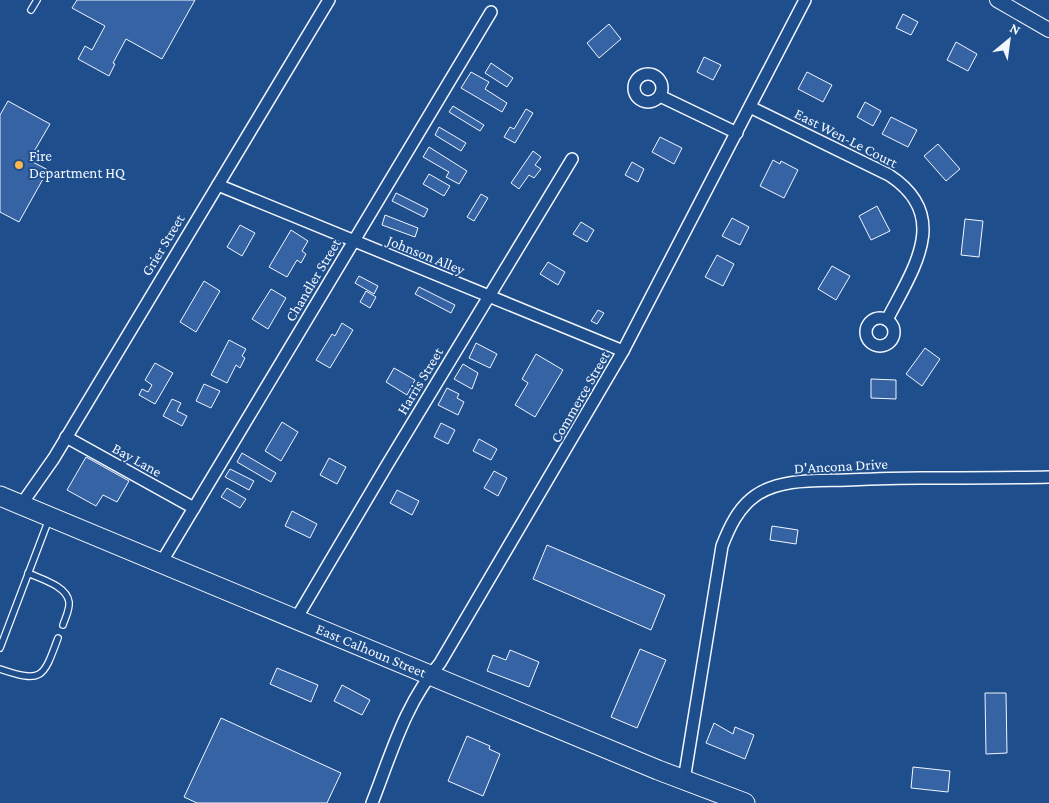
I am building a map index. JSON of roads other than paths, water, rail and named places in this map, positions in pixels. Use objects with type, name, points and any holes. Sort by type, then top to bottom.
[{"type":"main road","name":"East Calhoun Street","points":[[0,496],[429,675],[684,780],[745,803]]},
{"type":"street","name":"Grier Street","points":[[21,505],[54,458],[329,0]]},
{"type":"street","name":"Commerce Street","points":[[372,803],[409,708],[429,675],[440,663],[624,351],[805,0]]},
{"type":"street","points":[[997,0],[1049,30]]},
{"type":"street","name":"Chandler Street","points":[[161,563],[491,12]]},
{"type":"street","points":[[660,96],[737,133]]},
{"type":"street","name":"East Wen-Le Court","points":[[750,107],[889,175],[899,181],[912,195],[923,222],[922,244],[887,320]]},
{"type":"street","name":"Harris Street","points":[[296,619],[572,159]]},
{"type":"street","name":"Johnson Alley","points":[[218,185],[624,351]]},
{"type":"street","name":"Bay Lane","points":[[66,437],[194,508]]},
{"type":"street","name":"D'Ancona Drive","points":[[684,780],[722,546],[730,526],[742,509],[755,496],[765,490],[789,483],[806,481],[890,478],[1049,477]]},
{"type":"lane","points":[[31,10],[37,0]]},
{"type":"lane","points":[[0,648],[50,517]]},
{"type":"lane","points":[[28,573],[54,584],[67,596],[69,604],[63,626]]},
{"type":"lane","points":[[0,669],[23,677],[32,678],[40,674],[50,661],[58,638]]},
{"type":"place","name":"Fire Department HQ","points":[[19,165]]}]
